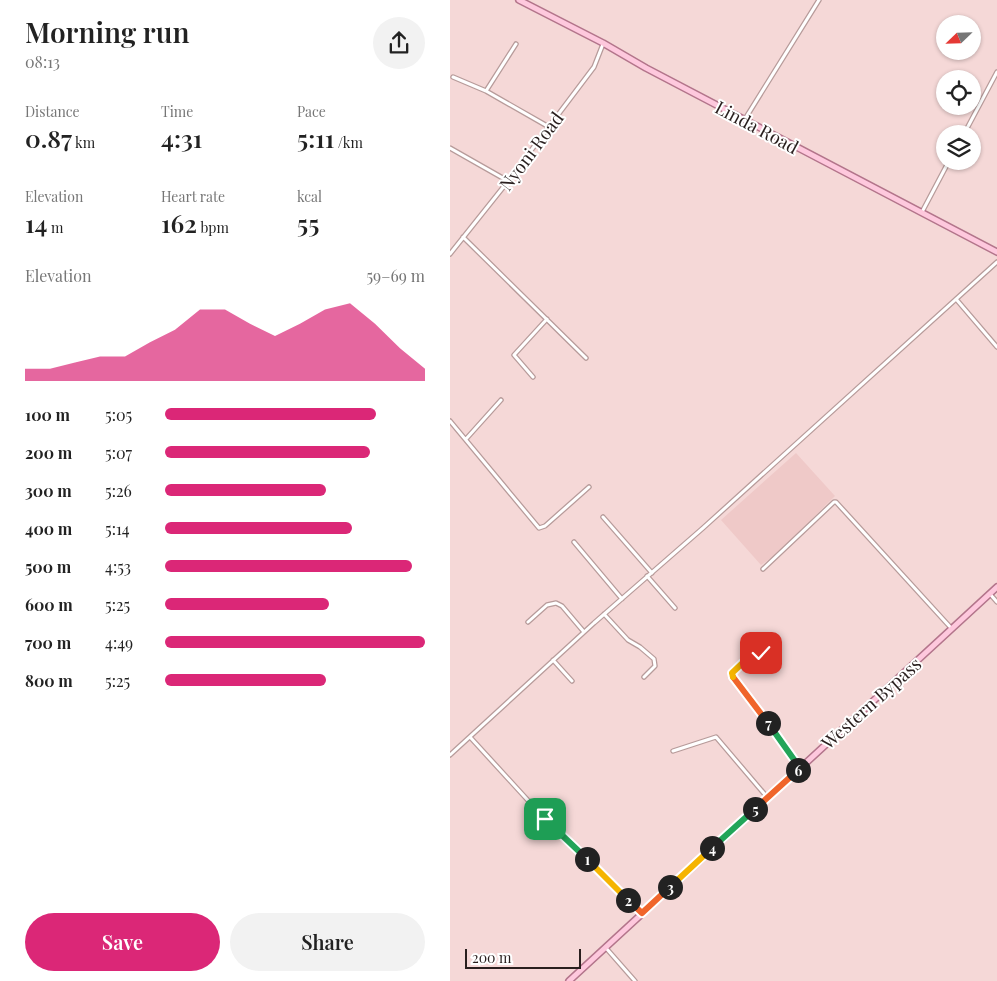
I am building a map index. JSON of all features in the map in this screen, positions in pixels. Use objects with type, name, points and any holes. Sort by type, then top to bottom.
[{"type":"main road","name":"Linda Road","points":[[519,0],[997,252]]},
{"type":"main road","name":"Western Bypass","points":[[569,981],[997,587]]},
{"type":"street","points":[[744,120],[819,0]]},
{"type":"street","name":"Nyoni Road","points":[[450,254],[594,67],[603,43]]},
{"type":"street","points":[[486,92],[516,44]]},
{"type":"street","points":[[969,125],[997,72]]},
{"type":"street","points":[[453,77],[486,92],[549,127]]},
{"type":"street","points":[[450,148],[508,181]]},
{"type":"street","points":[[922,212],[944,170]]},
{"type":"street","points":[[463,237],[586,358]]},
{"type":"street","points":[[450,755],[584,632],[796,445],[997,262]]},
{"type":"street","points":[[956,299],[997,347]]},
{"type":"street","points":[[533,377],[514,355],[547,319]]},
{"type":"street","points":[[466,439],[501,400]]},
{"type":"street","points":[[450,421],[538,528],[545,526],[589,487]]},
{"type":"street","points":[[763,570],[836,502],[952,629]]},
{"type":"street","points":[[603,517],[652,573]]},
{"type":"street","points":[[574,542],[622,599]]},
{"type":"street","points":[[647,576],[676,608]]},
{"type":"street","points":[[990,594],[997,602]]},
{"type":"street","points":[[528,622],[547,605],[556,603],[562,606],[584,632]]},
{"type":"street","points":[[604,614],[628,640],[654,659],[656,666],[644,677]]},
{"type":"street","points":[[770,664],[761,653],[756,652],[734,669],[732,675],[800,768]]},
{"type":"street","points":[[554,660],[572,681]]},
{"type":"street","points":[[470,737],[545,819],[642,913]]},
{"type":"street","points":[[673,751],[716,737],[768,797]]},
{"type":"street","points":[[605,947],[635,981]]},
{"type":"shaded area","points":[[796,453],[835,496],[777,554],[761,565],[721,520]]},
{"type":"route","points":[[545,819],[642,913],[800,768],[732,675],[734,669],[753,653],[761,653]]}]
